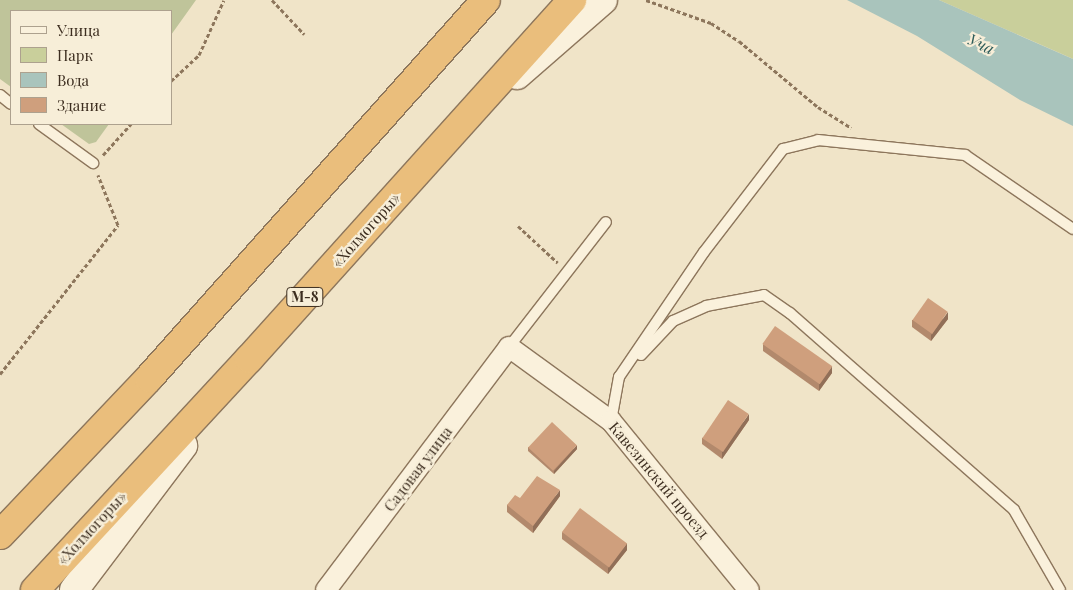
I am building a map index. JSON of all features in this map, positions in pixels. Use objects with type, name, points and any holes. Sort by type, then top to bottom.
[{"type":"highway","points":[[0,535],[149,378],[426,65],[486,0]]},
{"type":"highway","name":"«Холмогоры»","points":[[35,590],[249,359],[572,0]]},
{"type":"main road","points":[[426,65],[472,0]]},
{"type":"main road","points":[[462,123],[603,0]]},
{"type":"main road","points":[[74,590],[249,359]]},
{"type":"street","name":"Кавезинский проезд","points":[[509,347],[611,421],[749,590]]},
{"type":"street","name":"Садовая улица","points":[[326,590],[509,347]]},
{"type":"lane","points":[[0,95],[10,103]]},
{"type":"lane","points":[[40,125],[93,163]]},
{"type":"lane","points":[[611,421],[620,377],[704,252],[783,149],[818,140],[879,144],[966,155],[1073,229]]},
{"type":"lane","points":[[509,347],[606,222]]},
{"type":"lane","points":[[620,377],[672,320],[706,306],[764,295],[790,312],[1014,510],[1060,590]]},
{"type":"path","points":[[172,80],[199,55],[224,0]]},
{"type":"path","points":[[272,0],[304,34]]},
{"type":"path","points":[[646,0],[711,23],[739,40],[818,107],[879,144]]},
{"type":"path","points":[[0,374],[118,225],[93,163],[115,144],[130,125]]},
{"type":"path","points":[[518,226],[567,270]]},
{"type":"green space","points":[[0,0],[196,0],[172,34],[172,10],[10,10],[10,86],[0,79]]},
{"type":"green space","points":[[939,0],[1073,0],[1073,59],[1071,58]]},
{"type":"green space","points":[[62,125],[108,125],[96,142],[89,144]]},
{"type":"water","name":"Уча","points":[[847,0],[939,0],[1073,59],[1073,126],[1020,100],[917,36]]},
{"type":"building","points":[[928,298],[948,312],[932,334],[913,320]]},
{"type":"building","points":[[775,326],[832,366],[820,384],[762,344]]},
{"type":"building","points":[[728,400],[749,414],[723,452],[702,438]]},
{"type":"building","points":[[552,422],[577,445],[553,471],[528,448]]},
{"type":"building","points":[[537,476],[560,490],[533,526],[507,505],[515,495],[520,498]]},
{"type":"building","points":[[580,508],[627,544],[609,567],[562,532]]}]
